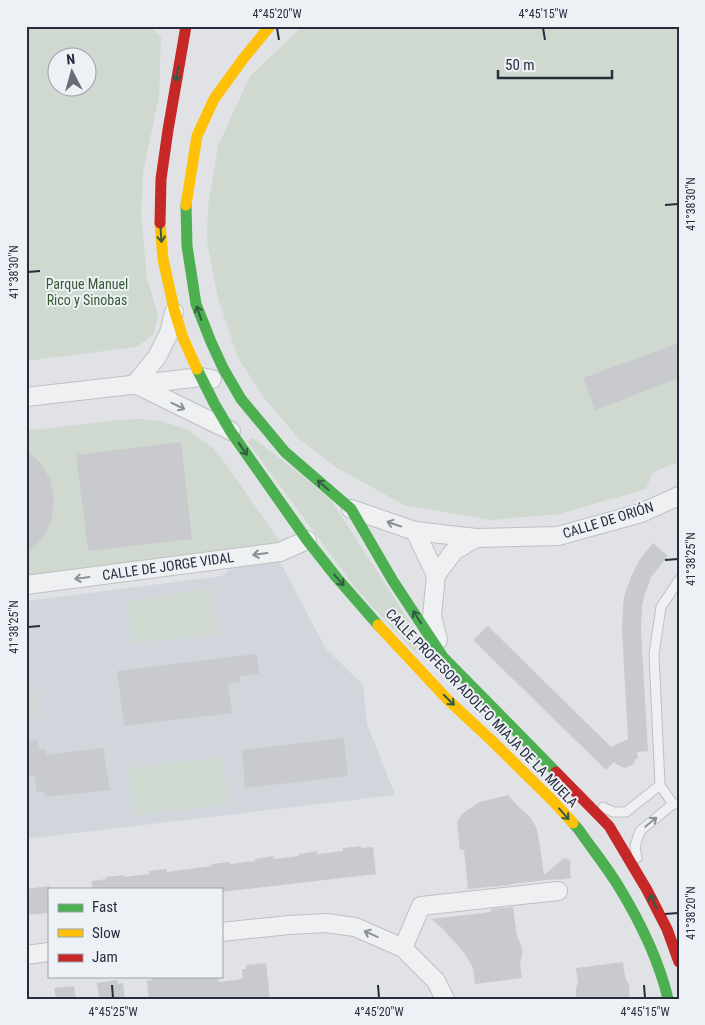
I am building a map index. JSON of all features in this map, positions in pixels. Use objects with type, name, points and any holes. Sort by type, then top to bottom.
[{"type":"street","name":"CALLE PROFESOR ADOLFO MIAJA DE LA MUELA","points":[[186,26],[161,179],[160,218],[163,259],[174,309],[183,338],[200,377],[231,432],[307,540],[337,578],[448,700],[553,801],[579,830],[618,885],[638,920],[653,954],[668,999]]},
{"type":"street","name":"CALLE PROFESOR ADOLFO MIAJA DE LA MUELA","points":[[270,26],[214,99],[198,136],[186,202],[187,246],[196,304],[211,342],[241,399],[285,452],[351,509],[393,581],[443,657],[609,826],[647,890],[666,929],[679,962]]},
{"type":"street","points":[[135,384],[158,357],[169,333],[174,309]]},
{"type":"street","points":[[200,377],[211,342]]},
{"type":"street","points":[[26,397],[200,377],[216,380],[252,430],[285,452]]},
{"type":"street","points":[[135,384],[231,432]]},
{"type":"street","name":"CALLE DE ORIÓN","points":[[351,509],[415,531],[476,538],[558,536],[642,513],[679,496]]},
{"type":"street","points":[[415,531],[436,575],[432,616],[443,657]]},
{"type":"street","name":"CALLE DE ORIÓN","points":[[436,575],[454,551],[476,538]]},
{"type":"street","name":"CALLE DE JORGE VIDAL","points":[[26,585],[280,552],[307,540]]},
{"type":"street","points":[[403,948],[422,906],[558,891]]},
{"type":"street","points":[[222,932],[326,923],[355,927],[403,948],[436,981],[445,999]]},
{"type":"street","points":[[26,955],[48,952]]},
{"type":"lane","points":[[640,878],[635,846],[640,831],[676,804],[660,785],[654,654],[661,607],[679,580]]},
{"type":"lane","points":[[579,795],[613,812],[626,812],[660,785]]},
{"type":"shaded area","points":[[279,560],[326,649],[363,685],[367,724],[395,795],[26,839],[26,601],[222,576],[235,564]]},
{"type":"green space","name":"Parque Manuel Rico y Sinobas","points":[[26,26],[148,26],[161,37],[159,96],[143,173],[141,214],[147,278],[158,315],[153,335],[136,347],[26,361]]},
{"type":"green space","points":[[303,26],[679,26],[679,462],[653,472],[646,489],[559,514],[491,520],[404,505],[337,468],[298,438],[265,399],[238,358],[218,298],[207,242],[208,206],[218,146],[250,76]]},
{"type":"green space","points":[[141,419],[161,421],[186,429],[211,446],[223,460],[281,543],[280,545],[26,575],[26,431]]},
{"type":"green space","points":[[253,438],[331,500],[425,646],[416,653],[356,589],[247,441]]},
{"type":"green space","points":[[211,589],[217,634],[133,643],[128,601]]},
{"type":"green space","points":[[26,674],[30,674],[36,715],[26,716]]},
{"type":"green space","points":[[222,757],[228,804],[135,815],[129,768]]},
{"type":"building","points":[[679,343],[679,378],[595,410],[583,378]]},
{"type":"building","points":[[181,442],[192,539],[88,551],[76,455]]},
{"type":"building","points":[[26,451],[39,461],[50,479],[54,499],[52,520],[42,539],[26,554]]},
{"type":"building","points":[[653,543],[668,556],[651,577],[642,605],[641,631],[648,751],[637,752],[638,759],[635,759],[634,764],[625,768],[614,762],[606,770],[473,640],[488,626],[611,747],[628,739],[622,631],[624,597],[640,559]]},
{"type":"building","points":[[257,654],[259,674],[239,676],[240,682],[228,684],[232,713],[124,726],[117,671]]},
{"type":"building","points":[[344,738],[348,776],[245,788],[242,750]]},
{"type":"building","points":[[38,740],[39,750],[45,749],[46,755],[103,748],[110,790],[45,797],[44,791],[37,792],[34,776],[26,777],[26,742]]},
{"type":"building","points":[[508,795],[530,817],[536,827],[544,875],[564,858],[571,862],[571,878],[468,889],[464,850],[460,850],[457,822],[463,813],[480,802]]},
{"type":"building","points":[[373,847],[376,874],[222,892],[222,888],[92,888],[92,881],[106,879],[105,877],[149,874],[149,871],[167,869],[167,872],[212,866],[212,864],[255,861],[255,859],[274,856],[274,859],[299,856],[299,854],[317,851],[317,854],[343,851],[343,848]]},
{"type":"building","points":[[49,886],[48,913],[26,915],[26,889]]},
{"type":"building","points":[[513,907],[517,936],[522,948],[520,962],[522,978],[475,984],[473,968],[466,956],[442,928],[431,919],[491,912],[491,909]]},
{"type":"building","points":[[623,962],[630,999],[576,999],[578,983],[576,968]]},
{"type":"building","points":[[266,963],[270,999],[149,999],[147,981],[152,980],[152,978],[218,978],[219,982],[243,979],[242,969],[246,969],[246,965]]},
{"type":"building","points":[[117,980],[118,984],[123,983],[125,999],[99,999],[97,983]]},
{"type":"building","points":[[74,986],[76,999],[56,999],[54,988]]},
{"type":"traffic: fast","points":[[186,205],[187,246],[196,304],[223,368],[241,399],[285,452],[351,509],[393,581],[443,657],[556,772]]},
{"type":"traffic: fast","points":[[197,369],[231,432],[307,540],[378,625]]},
{"type":"traffic: fast","points":[[573,823],[610,872],[634,913],[654,955],[668,999]]},
{"type":"traffic: slow","points":[[186,205],[197,136],[214,99],[270,26]]},
{"type":"traffic: slow","points":[[160,223],[163,259],[174,309],[183,338],[197,369]]},
{"type":"traffic: slow","points":[[378,625],[448,700],[553,801],[573,823]]},
{"type":"traffic: jam","points":[[160,223],[161,179],[186,26]]},
{"type":"traffic: jam","points":[[556,772],[609,826],[647,890],[667,929],[679,962]]}]
